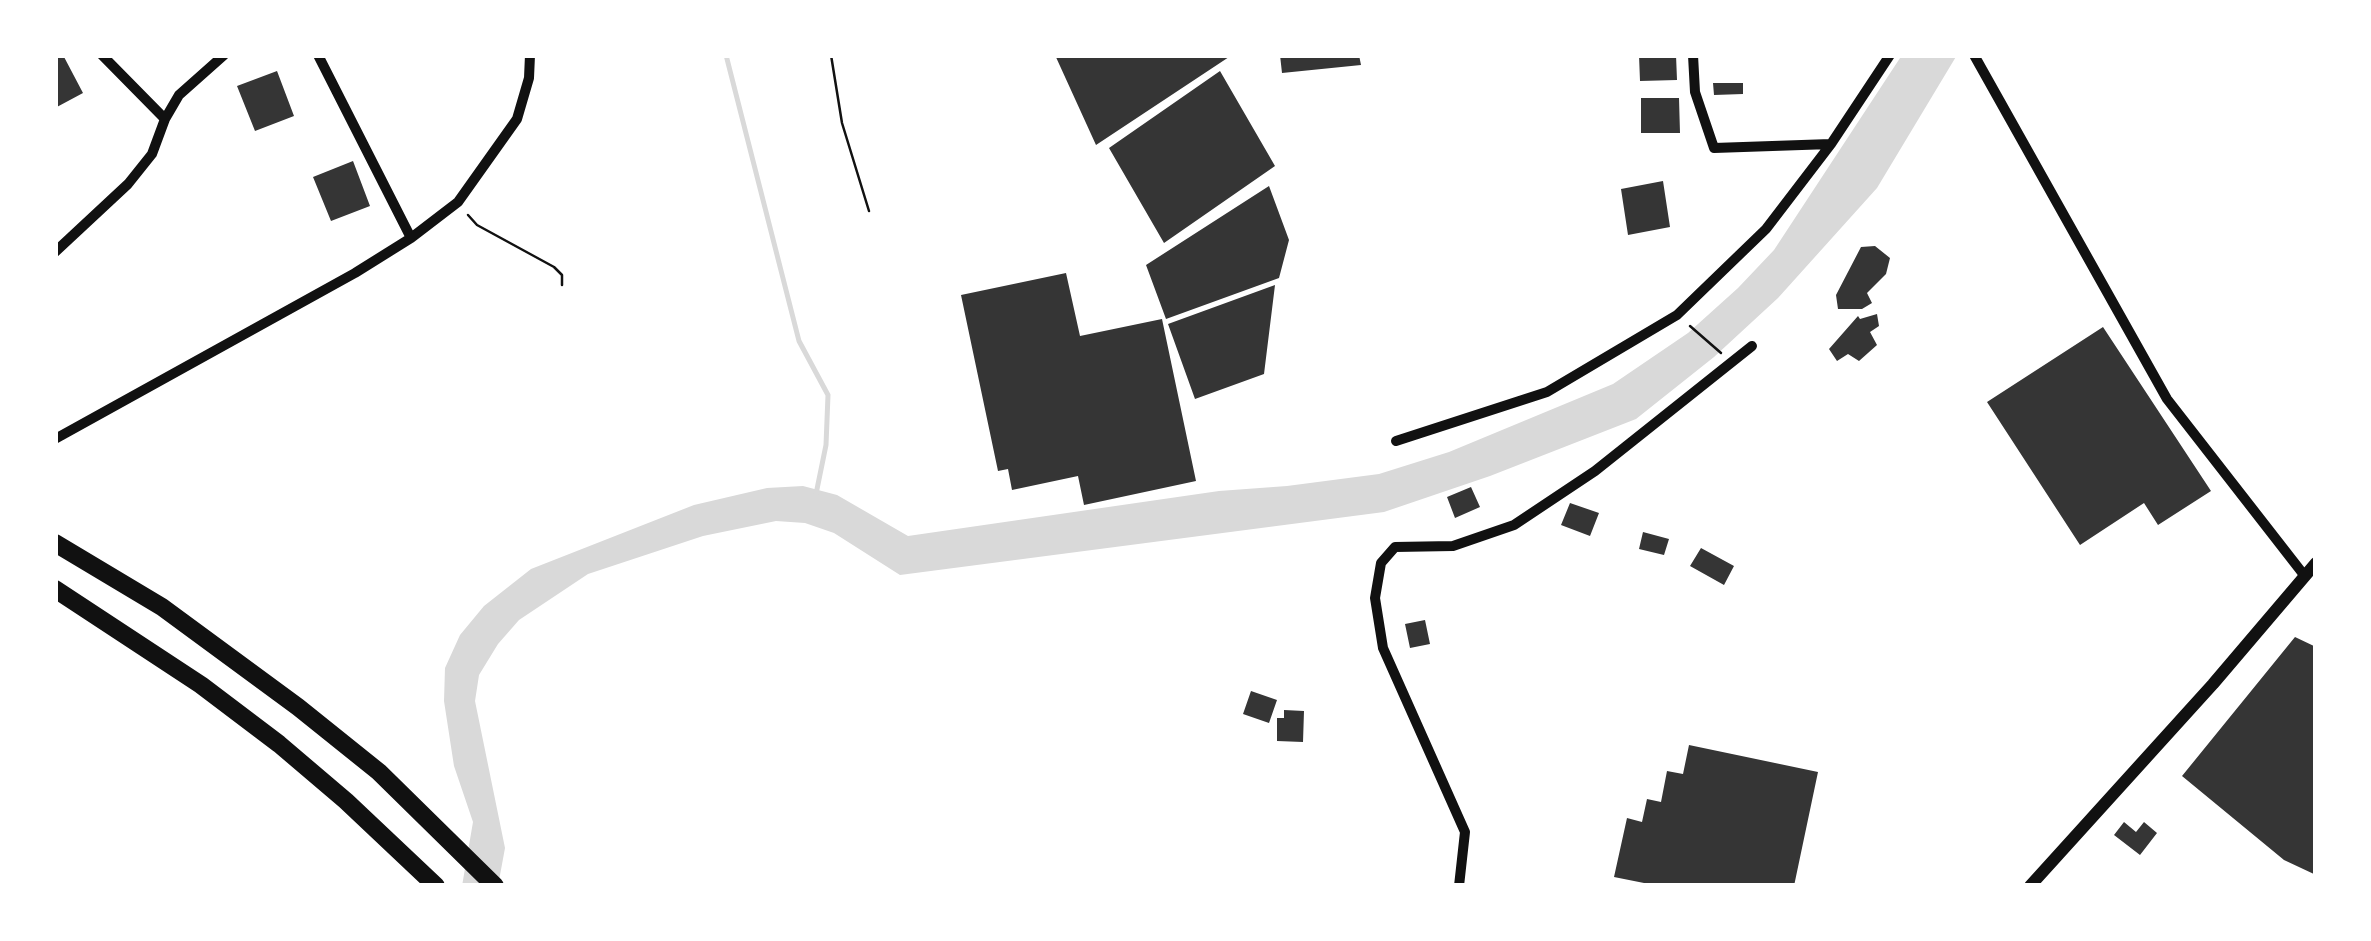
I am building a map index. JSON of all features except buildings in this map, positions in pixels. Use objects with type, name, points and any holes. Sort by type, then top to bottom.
[{"type":"highway","points":[[55,543],[162,608],[298,708],[379,772],[495,886]]},
{"type":"highway","points":[[55,590],[186,675],[279,744],[436,886]]},
{"type":"street","points":[[102,55],[165,119]]},
{"type":"street","points":[[55,252],[128,184],[152,154],[165,119],[180,95],[224,55]]},
{"type":"street","points":[[318,55],[411,238]]},
{"type":"street","points":[[55,439],[355,273],[458,202],[517,119],[529,78],[530,55]]},
{"type":"street","points":[[1693,55],[1695,92],[1714,148],[1831,144]]},
{"type":"street","points":[[1396,441],[1546,392],[1677,315],[1766,229],[1831,144],[1890,55]]},
{"type":"street","points":[[1974,55],[2167,400],[2304,574]]},
{"type":"street","points":[[1459,886],[1465,832],[1383,648],[1375,598],[1381,563],[1395,548],[1453,546],[1514,525],[1595,472],[1752,346]]},
{"type":"street","points":[[2030,886],[2213,684],[2316,563]]},
{"type":"path","points":[[831,55],[842,123],[868,210]]},
{"type":"path","points":[[458,202],[477,225],[554,267],[562,275],[562,285]]},
{"type":"path","points":[[1677,315],[1732,362]]},
{"type":"shaded area","points":[[1902,55],[1957,55],[1877,188],[1778,298],[1714,357],[1636,419],[1384,512],[900,575],[834,533],[805,523],[776,521],[703,536],[588,574],[519,620],[479,675],[475,701],[505,848],[498,886],[462,886],[473,822],[454,766],[444,701],[445,668],[460,635],[484,606],[531,569],[694,505],[767,488],[803,486],[837,495],[908,536],[1219,491],[1379,474],[1449,452],[1613,384],[1688,333],[1774,250]]},
{"type":"waterway","points":[[726,55],[799,341],[828,395],[826,445],[816,494]]}]
